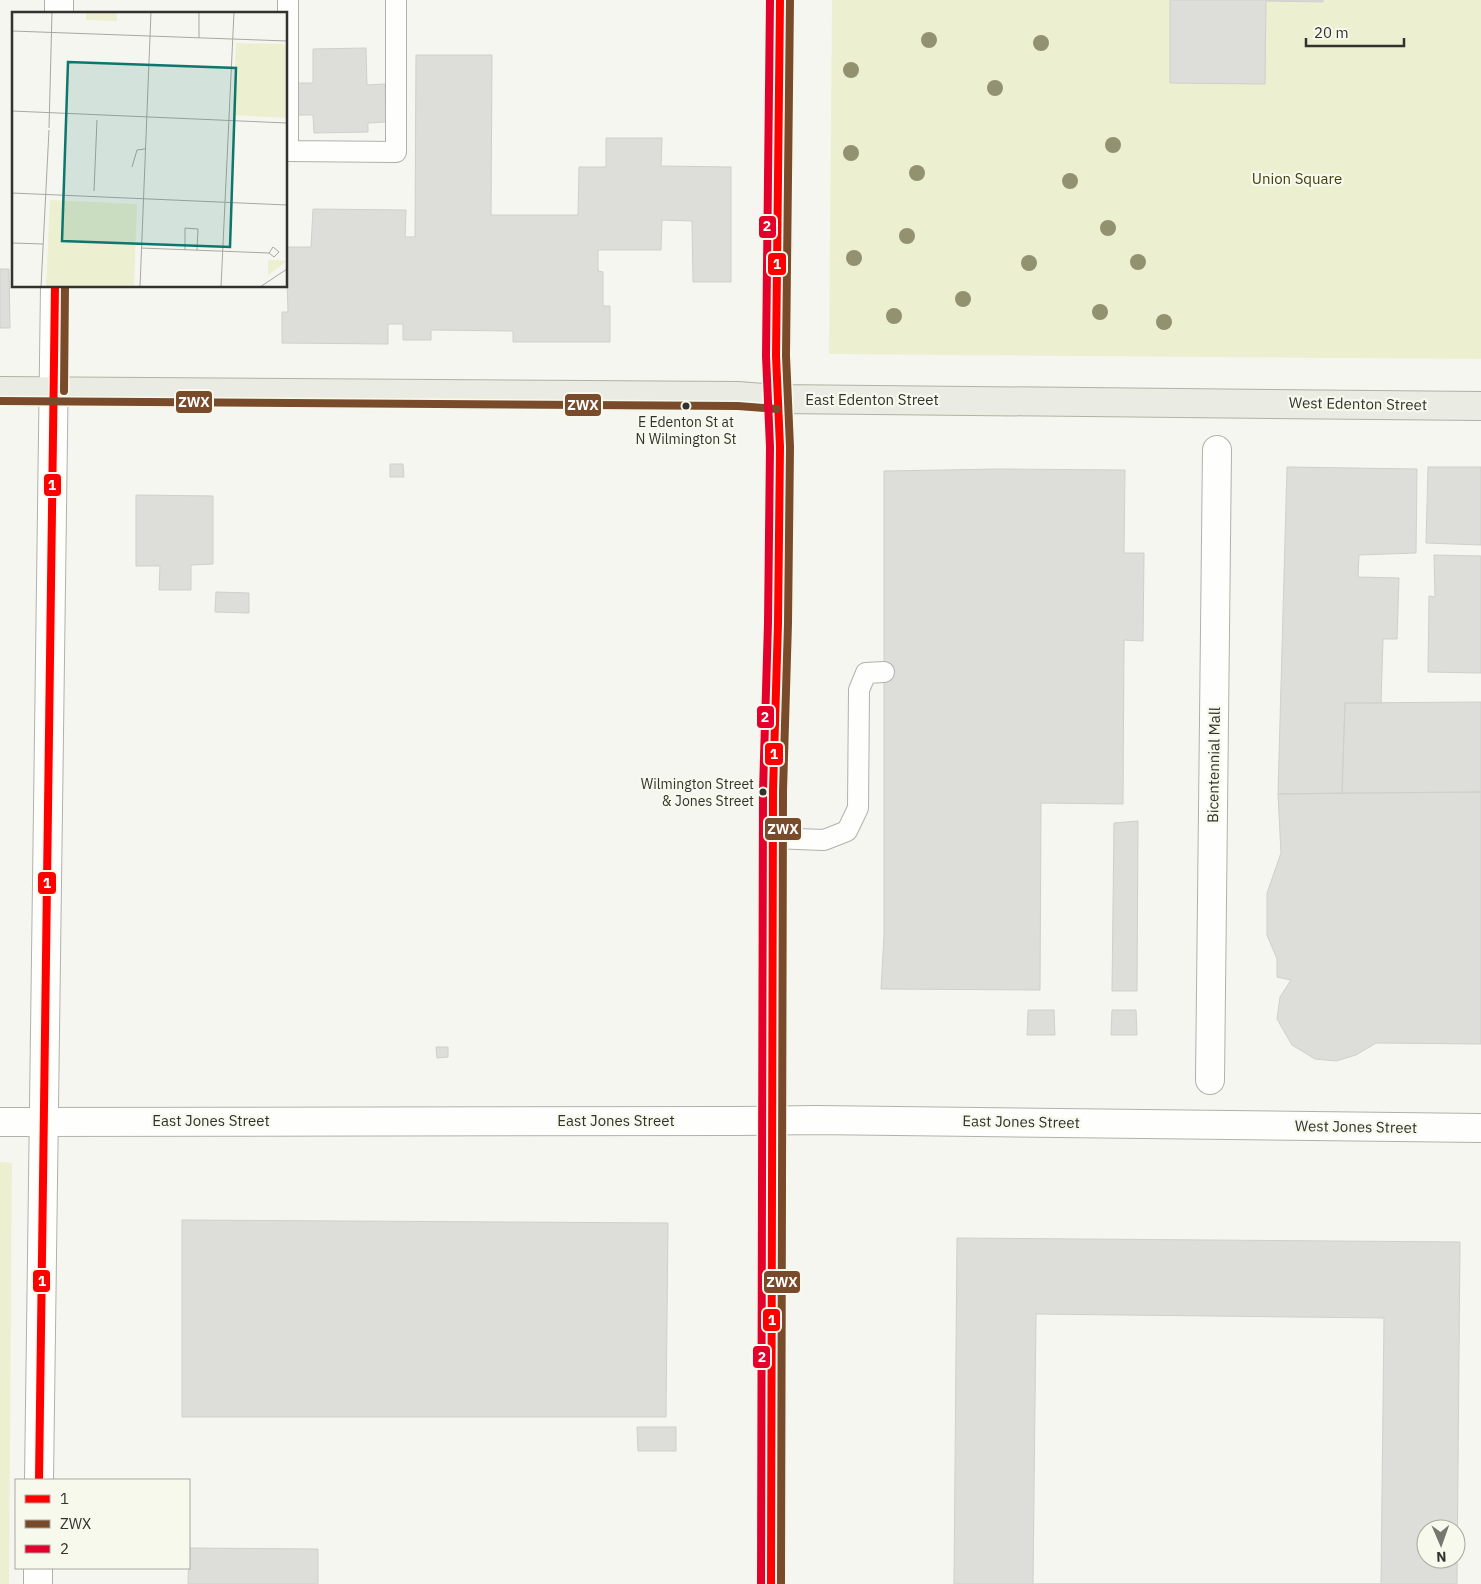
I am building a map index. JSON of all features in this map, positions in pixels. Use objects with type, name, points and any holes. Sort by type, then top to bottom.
[{"type":"main road","points":[[771,1584],[772,838],[780,480],[776,356],[780,0]]},
{"type":"main road","points":[[40,1479],[55,288]]},
{"type":"main road","name":"East Edenton Street","points":[[0,391],[738,396],[778,399],[1235,403]]},
{"type":"main road","name":"West Edenton Street","points":[[1235,403],[1481,406]]},
{"type":"main road","name":"Bicentennial Mall","points":[[1210,1080],[1217,450]]},
{"type":"main road","name":"East Jones Street","points":[[0,1122],[736,1121],[772,1119],[1231,1125]]},
{"type":"main road","name":"West Jones Street","points":[[1231,1125],[1481,1128]]},
{"type":"main road","points":[[38,1569],[38,1584]]},
{"type":"lane","points":[[288,0],[288,152],[396,152],[396,0]]},
{"type":"lane","points":[[772,838],[824,840],[847,831],[858,808],[859,690],[866,673],[884,672]]},
{"type":"green space","name":"Union Square","points":[[832,0],[1481,0],[1481,359],[829,354]]},
{"type":"green space","points":[[0,1162],[12,1163],[9,1584],[0,1584]]},
{"type":"building","points":[[1170,0],[1323,0],[1323,2],[1266,1],[1265,84],[1170,83]]},
{"type":"building","points":[[366,48],[367,85],[385,84],[386,122],[368,123],[368,132],[314,133],[313,115],[295,115],[294,83],[313,83],[313,49]]},
{"type":"building","points":[[416,55],[492,55],[491,215],[578,215],[579,167],[606,167],[606,138],[662,138],[661,166],[731,167],[731,282],[693,282],[692,221],[662,220],[661,250],[598,250],[598,271],[603,272],[603,306],[610,306],[610,342],[513,342],[513,331],[431,330],[431,340],[403,340],[403,324],[388,324],[388,344],[282,343],[282,312],[288,312],[288,247],[311,247],[313,209],[406,210],[405,237],[415,237]]},
{"type":"building","points":[[0,269],[9,269],[10,328],[0,328]]},
{"type":"building","points":[[390,464],[403,464],[404,477],[390,477]]},
{"type":"building","points":[[1287,467],[1417,469],[1416,553],[1359,555],[1358,577],[1399,578],[1397,639],[1383,639],[1381,703],[1345,703],[1342,793],[1278,794]]},
{"type":"building","points":[[1428,467],[1481,467],[1481,545],[1426,543]]},
{"type":"building","points":[[1000,469],[1125,470],[1124,553],[1144,553],[1143,641],[1124,640],[1123,804],[1041,803],[1040,990],[881,989],[884,936],[884,471]]},
{"type":"building","points":[[136,495],[213,496],[213,564],[191,565],[191,590],[159,590],[160,566],[136,566]]},
{"type":"building","points":[[1434,555],[1481,556],[1481,673],[1428,672],[1429,596],[1435,597]]},
{"type":"building","points":[[216,592],[249,593],[249,613],[215,612]]},
{"type":"building","points":[[1481,702],[1481,792],[1342,793],[1345,703]]},
{"type":"building","points":[[1481,792],[1481,1044],[1376,1043],[1356,1055],[1336,1061],[1315,1059],[1292,1045],[1277,1019],[1280,997],[1291,980],[1277,977],[1277,959],[1267,935],[1267,893],[1281,853],[1278,794]]},
{"type":"building","points":[[1138,821],[1137,991],[1112,991],[1114,823]]},
{"type":"building","points":[[1028,1010],[1054,1010],[1055,1035],[1027,1035]]},
{"type":"building","points":[[1112,1010],[1136,1010],[1137,1035],[1111,1035]]},
{"type":"building","points":[[436,1047],[448,1047],[448,1057],[437,1058]]},
{"type":"building","points":[[182,1220],[668,1223],[666,1417],[182,1417]]},
{"type":"building","points":[[957,1238],[1460,1242],[1458,1519],[1416,1519],[1416,1569],[1457,1569],[1457,1584],[954,1584]]},
{"type":"building","points":[[1036,1314],[1384,1318],[1381,1584],[1033,1584]]},
{"type":"building","points":[[637,1427],[676,1427],[676,1451],[638,1451]]},
{"type":"building","points":[[190,1548],[318,1549],[318,1584],[188,1584]]},
{"type":"transit line","name":"2","points":[[761,1584],[763,791],[768,623],[770,447],[766,356],[770,0]]},
{"type":"transit line","name":"1","points":[[771,1584],[773,791],[778,623],[780,447],[776,356],[780,0]]},
{"type":"transit line","name":"ZWX","points":[[781,1584],[783,791],[788,623],[790,447],[786,356],[790,0]]},
{"type":"transit line","name":"1","points":[[39,1479],[55,288]]},
{"type":"transit line","name":"ZWX","points":[[64,391],[65,288]]},
{"type":"transit line","name":"ZWX","points":[[0,401],[738,406],[777,409]]},
{"type":"place","name":"E Edenton St at N Wilmington St","points":[[686,406]]},
{"type":"place","name":"Wilmington Street & Jones Street","points":[[763,792]]}]
